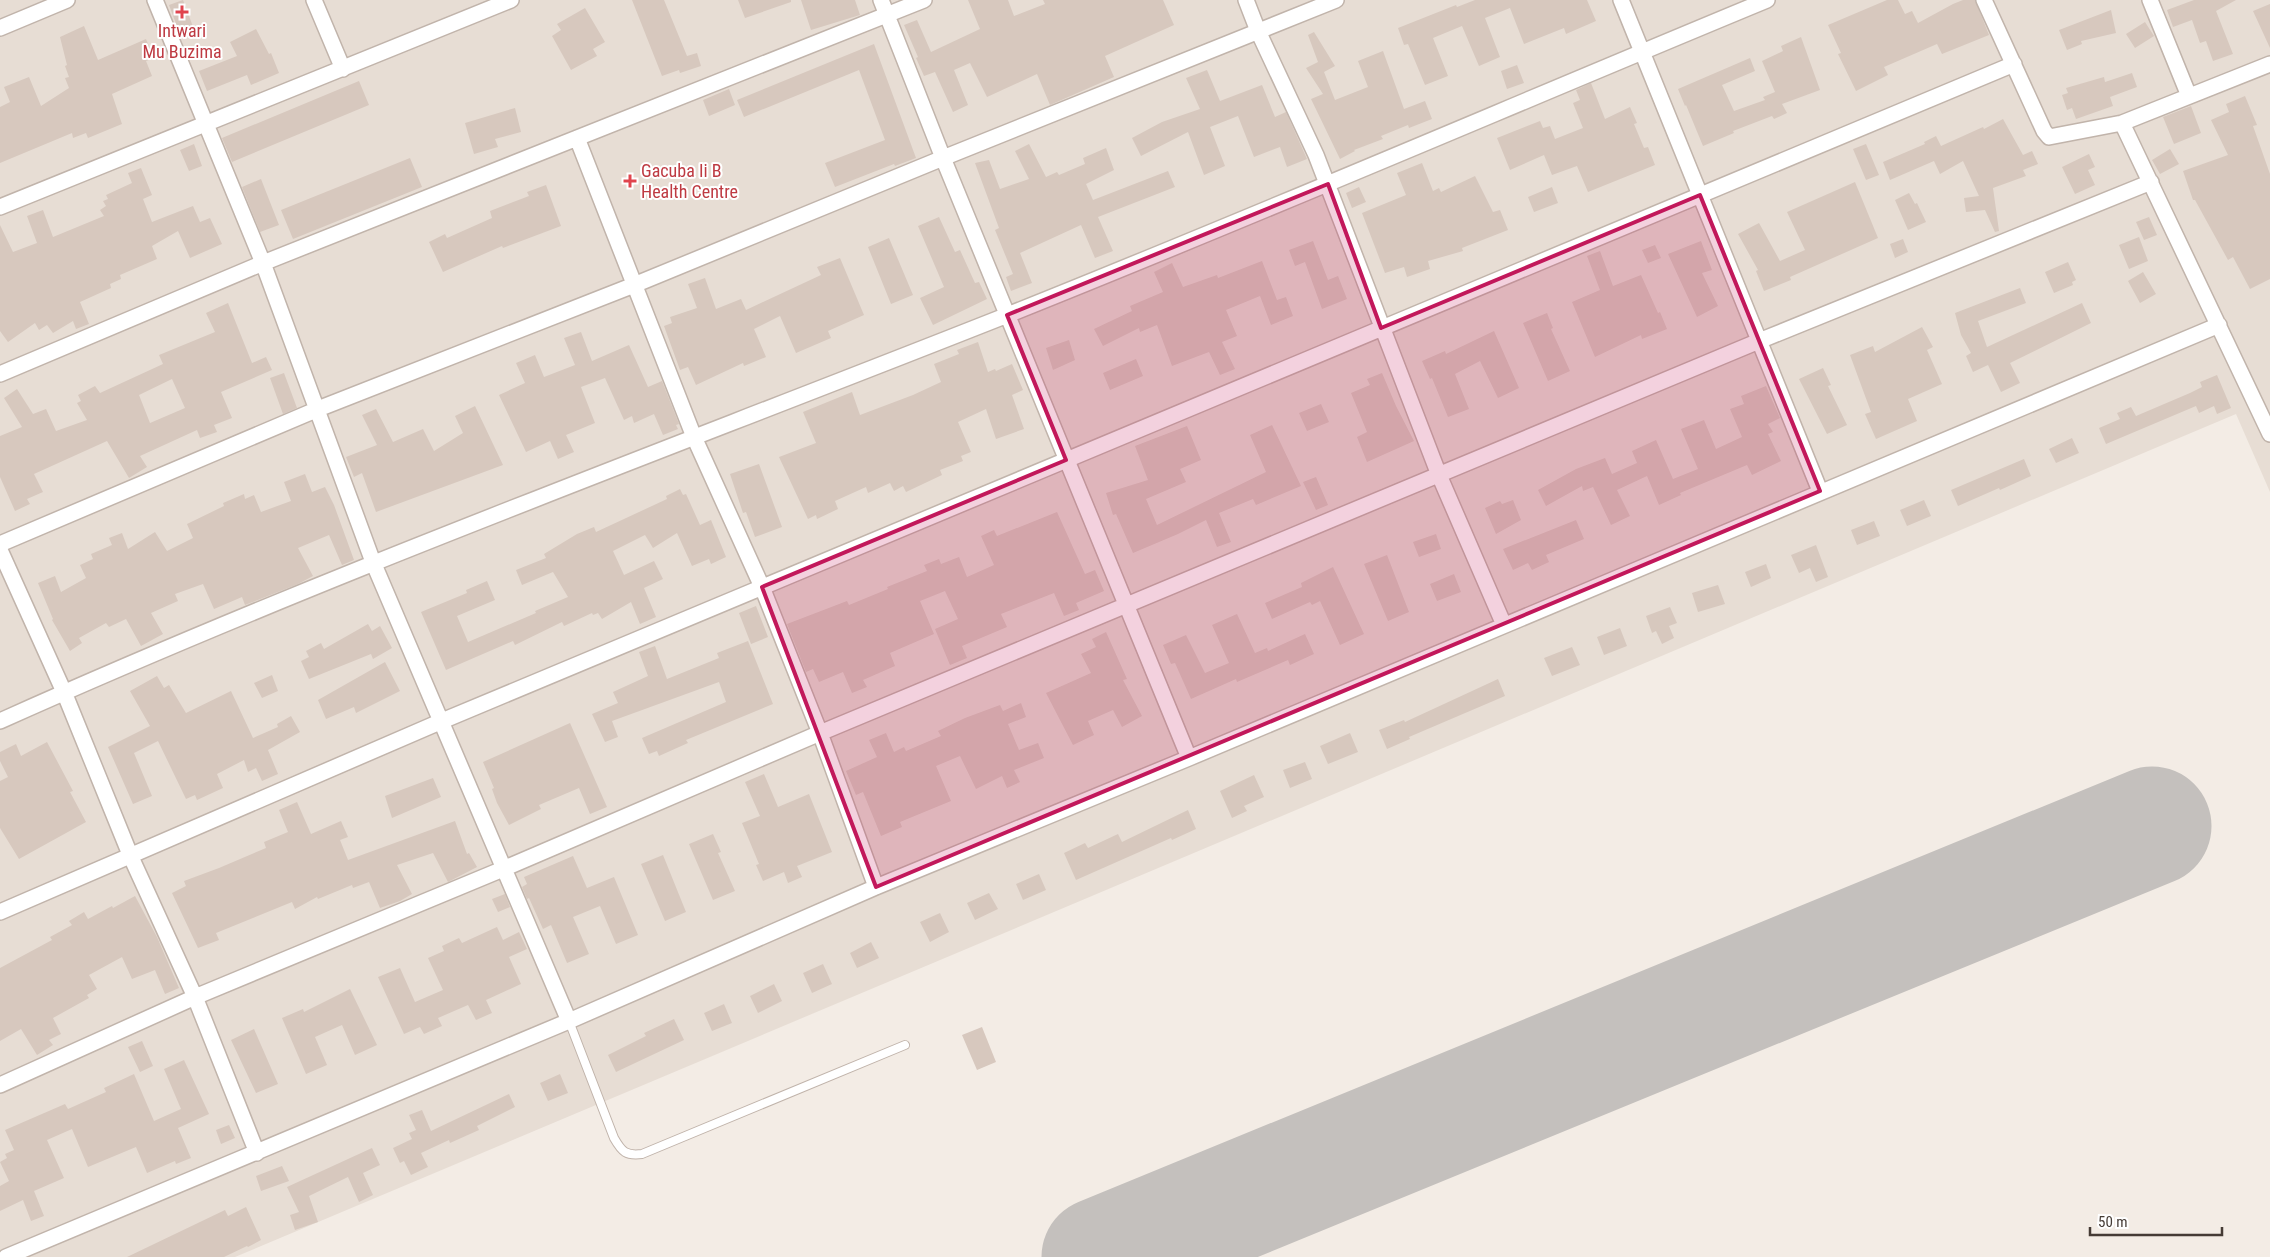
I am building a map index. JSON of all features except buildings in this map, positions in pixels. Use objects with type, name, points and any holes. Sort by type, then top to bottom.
[{"type":"street","points":[[0,28],[67,0]]},
{"type":"street","points":[[155,0],[263,263],[373,562],[568,1021]]},
{"type":"street","points":[[314,0],[343,69]]},
{"type":"street","points":[[0,207],[511,0]]},
{"type":"street","points":[[880,0],[942,158],[1066,460],[1128,605],[1189,758]]},
{"type":"street","points":[[0,374],[263,263],[924,0]]},
{"type":"street","points":[[1246,0],[1258,31],[1328,184],[1381,328],[1439,474],[1504,625]]},
{"type":"street","points":[[0,544],[318,409],[634,285],[942,158],[1336,0]]},
{"type":"street","points":[[1621,0],[1820,491]]},
{"type":"street","points":[[0,721],[64,692],[373,562],[1007,315],[1328,184],[1767,0]]},
{"type":"street","points":[[1984,0],[2044,131],[2049,136],[2122,122],[2270,65]]},
{"type":"street","points":[[2150,0],[2189,96]]},
{"type":"street","points":[[0,912],[442,721],[2014,64]]},
{"type":"street","points":[[2122,122],[2269,429]]},
{"type":"street","points":[[577,138],[694,437],[762,587],[820,733],[876,887]]},
{"type":"street","points":[[0,1085],[195,997],[503,869],[820,733],[1759,340],[2151,182]]},
{"type":"street","points":[[6,1257],[568,1021],[876,887],[1189,758],[1820,491],[2219,325]]},
{"type":"street","points":[[0,550],[64,692],[130,857],[195,997],[257,1153]]},
{"type":"lane","points":[[568,1021],[614,1138],[622,1151],[630,1155],[642,1154],[905,1045]]},
{"type":"highlighted area","points":[[1328,184],[1381,328],[1700,195],[1820,491],[876,887],[762,587],[1066,460],[1007,315]]},
{"type":"shaded area","points":[[0,0],[2270,0],[2270,492],[2236,414],[235,1257],[0,1257]]},
{"type":"runway","points":[[1101,1257],[2152,826]]},
{"type":"place","name":"Intwari Mu Buzima","points":[[182,12]]},
{"type":"place","name":"Gacuba Ii B Health Centre","points":[[630,181]]}]
